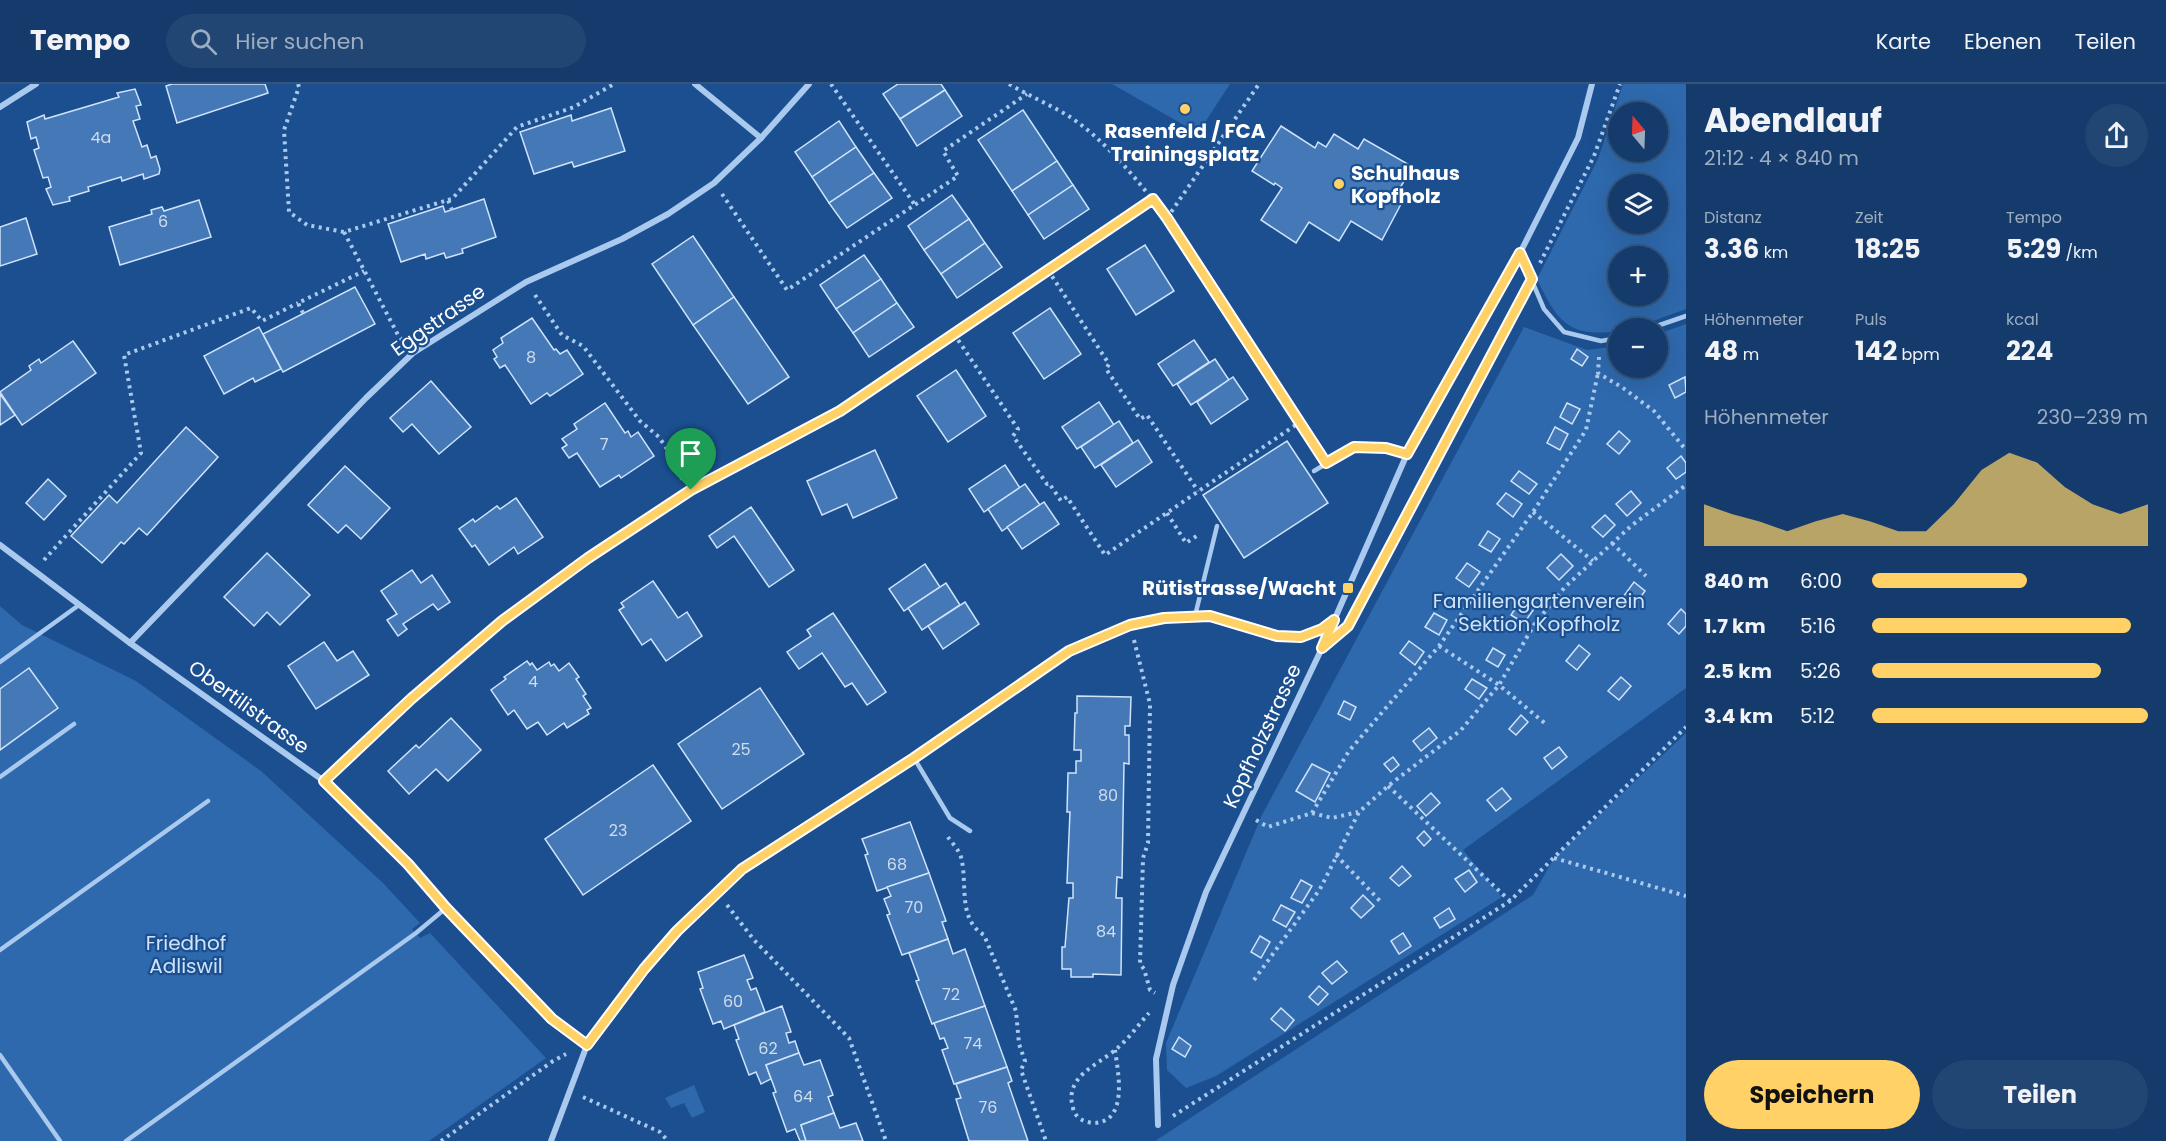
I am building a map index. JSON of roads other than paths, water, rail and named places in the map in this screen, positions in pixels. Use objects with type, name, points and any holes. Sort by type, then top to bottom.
[{"type":"street","points":[[0,107],[36,84]]},
{"type":"street","points":[[695,84],[761,138]]},
{"type":"street","name":"Eggstrasse","points":[[130,643],[366,398],[413,353],[526,282],[622,239],[668,214],[714,183],[761,138],[809,84]]},
{"type":"street","name":"Kopfholzstrasse","points":[[1158,1125],[1156,1059],[1173,985],[1206,892],[1334,620],[1407,454],[1520,253],[1578,138],[1592,84]]},
{"type":"street","points":[[324,781],[411,699],[502,621],[588,558],[691,490],[840,411]]},
{"type":"street","name":"Obertilistrasse","points":[[0,545],[130,643],[324,781],[408,864],[446,908],[552,1019],[587,1045]]},
{"type":"street","points":[[551,1141],[568,1090],[587,1045],[644,969],[677,931],[717,892],[742,869],[914,758],[1069,651],[1130,625],[1164,618],[1195,616],[1223,619],[1277,636],[1301,637],[1322,629],[1334,620]]},
{"type":"lane","points":[[1520,253],[1544,309],[1564,332],[1601,341],[1608,340]]},
{"type":"lane","points":[[1668,322],[1686,316]]},
{"type":"lane","points":[[1314,471],[1354,447],[1386,448],[1407,454]]},
{"type":"lane","points":[[1195,616],[1217,526]]},
{"type":"lane","points":[[0,662],[79,605]]},
{"type":"lane","points":[[0,777],[74,724]]},
{"type":"lane","points":[[914,758],[950,818],[969,831]]},
{"type":"lane","points":[[0,950],[208,801]]},
{"type":"lane","points":[[126,1141],[416,933],[446,908]]},
{"type":"lane","points":[[0,1055],[60,1141]]},
{"type":"place","name":"Rasenfeld / FCA Trainingsplatz","points":[[1185,109]]},
{"type":"place","name":"Schulhaus Kopfholz","points":[[1339,184]]},
{"type":"place","name":"Rütistrasse/Wacht","points":[[1348,588]]},
{"type":"park label","name":"Familiengartenverein Sektion Kopfholz","points":[[1539,612]]},
{"type":"park label","name":"Friedhof Adliswil","points":[[186,954]]}]
